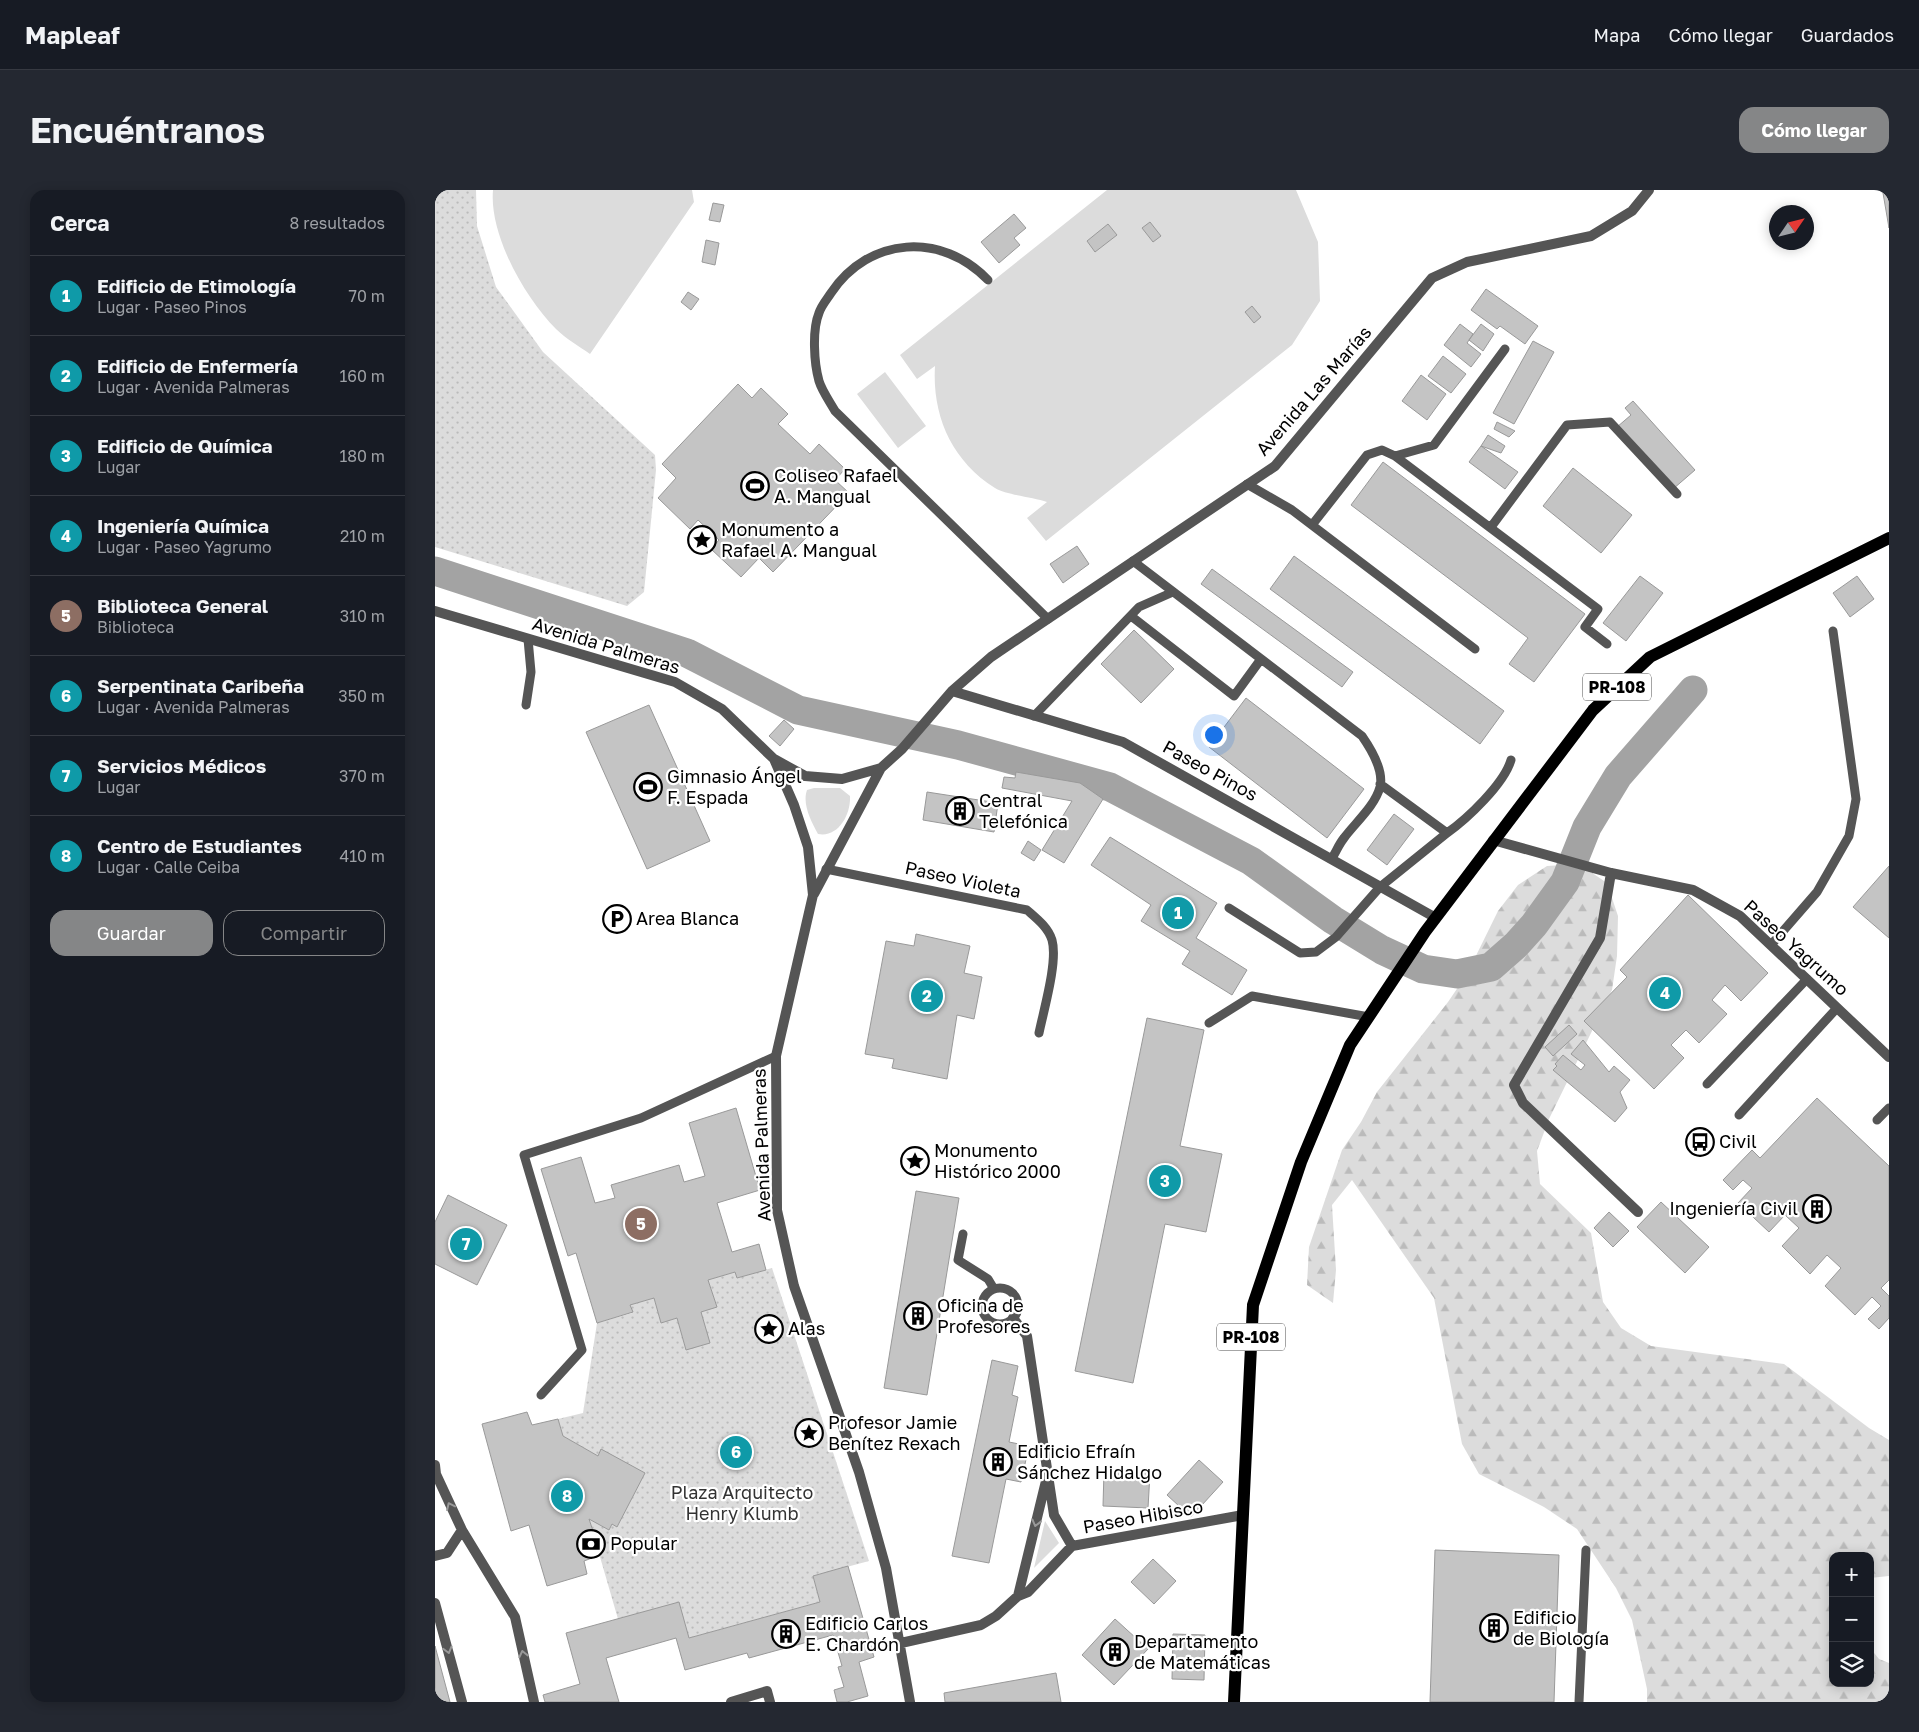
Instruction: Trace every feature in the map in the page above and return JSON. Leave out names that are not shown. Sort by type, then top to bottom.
[{"type":"main road","name":"PR-108","points":[[1234,1702],[1253,1305],[1301,1162],[1350,1045],[1425,932],[1593,710],[1650,657],[1889,538]]},
{"type":"street","name":"Avenida Las Marías","points":[[881,768],[901,749],[952,691],[991,657],[1275,466],[1432,278],[1467,262],[1591,236],[1632,211],[1649,190]]},
{"type":"street","name":"Avenida Palmeras","points":[[435,611],[675,682],[722,709],[774,760],[805,776],[842,779],[881,768]]},
{"type":"street","name":"Paseo Pinos","points":[[952,691],[1123,742],[1436,918]]},
{"type":"street","name":"Avenida Palmeras","points":[[774,760],[794,804],[808,847],[813,895],[777,1056],[777,1210],[793,1286],[859,1472],[886,1568],[911,1702]]},
{"type":"street","points":[[813,895],[881,768]]},
{"type":"street","name":"Paseo Yagrumo","points":[[1493,840],[1611,873],[1693,890],[1740,916],[1889,1057]]},
{"type":"street","points":[[1611,873],[1600,938],[1514,1085],[1523,1103],[1638,1212]]},
{"type":"street","points":[[1013,1318],[1027,1336],[1054,1515],[1072,1546]]},
{"type":"street","points":[[435,1472],[461,1530],[515,1617],[534,1702]]},
{"type":"street","points":[[1018,1596],[1047,1476]]},
{"type":"street","name":"Paseo Hibisco","points":[[901,1643],[981,1626],[996,1616],[1018,1596],[1028,1592],[1072,1546],[1243,1515]]},
{"type":"street","points":[[435,1556],[447,1553],[461,1530]]},
{"type":"street","points":[[435,1603],[462,1702]]},
{"type":"street","points":[[731,1702],[767,1691],[770,1702]]},
{"type":"lane","points":[[988,280],[976,267],[947,252],[920,247],[892,248],[864,259],[839,281],[819,312],[814,346],[819,382],[835,412],[1047,619]]},
{"type":"lane","points":[[1395,456],[1434,445],[1505,349]]},
{"type":"lane","points":[[1491,527],[1567,425],[1610,422],[1677,494]]},
{"type":"lane","points":[[1312,525],[1367,455],[1382,450],[1395,456],[1598,609],[1585,627],[1607,644]]},
{"type":"lane","points":[[1247,484],[1292,510],[1475,649]]},
{"type":"lane","points":[[1133,561],[1363,736],[1373,751],[1380,784],[1370,804],[1343,839],[1332,858]]},
{"type":"lane","points":[[1034,716],[1139,607],[1173,592]]},
{"type":"lane","points":[[1131,616],[1234,696],[1261,659]]},
{"type":"lane","points":[[1771,945],[1817,892],[1849,836],[1856,799],[1833,631]]},
{"type":"lane","points":[[526,705],[531,672],[528,639]]},
{"type":"lane","points":[[1229,908],[1284,945],[1301,954],[1316,952],[1336,937],[1380,887],[1464,820],[1491,792],[1511,760]]},
{"type":"lane","points":[[1380,784],[1447,833]]},
{"type":"lane","name":"Paseo Violeta","points":[[827,869],[1027,910],[1041,922],[1051,938],[1054,955],[1039,1033]]},
{"type":"lane","points":[[1707,1084],[1807,979]]},
{"type":"lane","points":[[1209,1023],[1252,996],[1369,1017]]},
{"type":"lane","points":[[1739,1115],[1837,1008]]},
{"type":"lane","points":[[541,1395],[582,1350],[524,1156],[641,1118],[777,1056]]},
{"type":"lane","points":[[1877,1120],[1889,1108]]},
{"type":"lane","points":[[963,1234],[958,1260],[988,1279],[994,1289]]},
{"type":"lane","points":[[1002,1288],[1014,1295],[1018,1306],[1013,1318],[1003,1323],[991,1322],[983,1313],[982,1301],[989,1291],[1002,1288]]},
{"type":"lane","points":[[1579,1702],[1586,1550]]},
{"type":"green space","points":[[435,190],[476,190],[477,226],[496,287],[543,352],[655,455],[656,470],[644,592],[627,606],[435,547]]},
{"type":"green space","points":[[493,190],[692,190],[694,202],[590,354],[556,329],[544,316],[521,283],[503,246],[493,208]]},
{"type":"green space","points":[[1107,190],[1296,190],[1318,242],[1320,301],[1292,345],[1046,541],[1027,518],[1047,502],[995,488],[967,464],[947,435],[941,419],[937,402],[935,366],[917,379],[900,355]]},
{"type":"green space","points":[[885,372],[926,426],[898,448],[857,394]]},
{"type":"green space","points":[[814,788],[840,788],[850,796],[846,817],[842,824],[832,832],[818,834],[810,818],[806,807],[806,795],[807,790]]},
{"type":"green space","points":[[1579,864],[1607,883],[1618,916],[1617,956],[1612,990],[1549,1119],[1537,1151],[1540,1184],[1591,1233],[1603,1302],[1621,1328],[1651,1346],[1784,1364],[1869,1428],[1889,1440],[1889,1576],[1874,1578],[1874,1552],[1829,1552],[1829,1687],[1874,1687],[1874,1653],[1879,1659],[1889,1663],[1889,1702],[1647,1702],[1647,1689],[1632,1620],[1616,1588],[1577,1529],[1544,1507],[1479,1474],[1462,1444],[1434,1298],[1352,1180],[1332,1205],[1336,1270],[1333,1303],[1307,1285],[1309,1247],[1342,1150],[1361,1122],[1377,1092],[1448,1002],[1467,974],[1498,911],[1518,885],[1547,866]]},
{"type":"green space","name":"Plaza Arquitecto Henry Klumb","points":[[772,1268],[869,1561],[813,1576],[820,1602],[689,1638],[618,1619],[589,1519],[609,1530],[612,1524],[617,1527],[644,1473],[601,1450],[598,1456],[563,1436],[558,1419],[583,1413],[597,1323],[632,1313],[630,1305],[654,1298],[661,1323],[677,1318],[686,1350],[701,1312],[716,1307],[708,1280],[735,1272],[737,1278]]},
{"type":"green space","points":[[1045,1521],[1059,1543],[1034,1568]]},
{"type":"building","points":[[1884,190],[1889,190],[1889,228],[1883,193]]},
{"type":"building","points":[[713,203],[724,205],[720,222],[709,220]]},
{"type":"building","points":[[1014,214],[1026,228],[1014,238],[1020,245],[999,263],[981,242]]},
{"type":"building","points":[[1150,222],[1161,236],[1153,242],[1142,228]]},
{"type":"building","points":[[1108,224],[1117,235],[1095,252],[1087,241]]},
{"type":"building","points":[[706,240],[719,243],[715,265],[702,262]]},
{"type":"building","points":[[1486,289],[1538,326],[1525,344],[1500,326],[1497,329],[1471,310]]},
{"type":"building","points":[[688,292],[699,299],[691,310],[681,302]]},
{"type":"building","points":[[1252,306],[1261,317],[1254,323],[1245,312]]},
{"type":"building","points":[[1460,324],[1473,334],[1467,343],[1481,354],[1471,367],[1444,345]]},
{"type":"building","points":[[1481,324],[1494,334],[1483,351],[1469,340]]},
{"type":"building","points":[[1533,341],[1554,352],[1514,424],[1493,413]]},
{"type":"building","points":[[1443,356],[1466,374],[1451,393],[1428,376]]},
{"type":"building","points":[[1421,375],[1446,394],[1427,420],[1402,401]]},
{"type":"building","name":"Coliseo Rafael A. Mangual","points":[[738,384],[752,398],[761,388],[788,414],[778,424],[810,454],[819,444],[845,469],[835,480],[849,493],[773,572],[759,558],[741,577],[711,549],[719,540],[698,520],[690,529],[658,498],[676,478],[662,464]]},
{"type":"building","points":[[1633,401],[1695,470],[1673,489],[1617,427],[1631,415],[1625,408]]},
{"type":"building","points":[[1497,422],[1515,431],[1509,437],[1494,429]]},
{"type":"building","points":[[1488,435],[1505,446],[1501,453],[1481,446]]},
{"type":"building","points":[[1481,446],[1518,472],[1505,489],[1469,462]]},
{"type":"building","points":[[1383,462],[1585,614],[1534,682],[1509,664],[1528,638],[1351,505]]},
{"type":"building","points":[[1573,468],[1632,515],[1601,553],[1543,506]]},
{"type":"building","points":[[1077,546],[1089,564],[1063,583],[1050,564]]},
{"type":"building","points":[[1294,556],[1504,711],[1480,744],[1270,589]]},
{"type":"building","points":[[1212,569],[1353,672],[1342,687],[1201,584]]},
{"type":"building","points":[[1640,576],[1663,593],[1626,641],[1603,623]]},
{"type":"building","points":[[1857,576],[1874,599],[1850,617],[1833,593]]},
{"type":"building","points":[[1134,630],[1174,669],[1141,703],[1101,664]]},
{"type":"building","points":[[1246,698],[1364,789],[1327,838],[1209,747]]},
{"type":"building","name":"Gimnasio Ángel F. Espada","points":[[649,705],[710,841],[647,869],[586,732]]},
{"type":"building","points":[[784,720],[794,729],[780,746],[769,736]]},
{"type":"building","points":[[1016,772],[1080,783],[1103,799],[1064,863],[1042,850],[1072,801],[1002,788],[1004,777],[1015,778]]},
{"type":"building","name":"Central Telefónica","points":[[927,792],[998,803],[994,832],[923,820]]},
{"type":"building","points":[[1394,814],[1414,829],[1387,865],[1367,850]]},
{"type":"building","points":[[1110,837],[1217,903],[1196,938],[1247,970],[1232,995],[1182,964],[1190,951],[1141,921],[1151,905],[1091,865]]},
{"type":"building","points":[[1028,841],[1041,850],[1034,861],[1021,853]]},
{"type":"building","points":[[1889,866],[1889,938],[1853,907]]},
{"type":"building","points":[[1688,895],[1768,973],[1741,1001],[1725,985],[1712,1000],[1727,1014],[1699,1043],[1686,1030],[1671,1045],[1684,1058],[1654,1089],[1584,1021],[1627,977],[1620,970]]},
{"type":"building","points":[[916,934],[970,946],[964,973],[982,977],[974,1019],[957,1015],[947,1079],[892,1068],[894,1059],[865,1054],[886,941],[914,946]]},
{"type":"building","points":[[1147,1018],[1204,1030],[1180,1146],[1222,1154],[1206,1232],[1165,1224],[1133,1383],[1075,1371]]},
{"type":"building","points":[[1569,1025],[1577,1034],[1553,1056],[1545,1047]]},
{"type":"building","points":[[1583,1040],[1609,1072],[1614,1066],[1630,1080],[1620,1092],[1627,1108],[1615,1122],[1553,1070],[1557,1066],[1555,1064],[1563,1055],[1581,1070],[1585,1065],[1571,1054]]},
{"type":"building","name":"Ingeniería Civil","points":[[1817,1098],[1889,1166],[1889,1280],[1881,1288],[1889,1296],[1889,1318],[1879,1329],[1868,1319],[1881,1306],[1872,1297],[1855,1315],[1825,1286],[1841,1268],[1827,1255],[1810,1274],[1782,1246],[1799,1228],[1785,1215],[1769,1232],[1738,1203],[1752,1188],[1743,1180],[1733,1190],[1723,1180],[1752,1150],[1760,1158]]},
{"type":"building","points":[[736,1108],[760,1190],[717,1203],[732,1252],[759,1244],[766,1270],[737,1278],[735,1272],[708,1280],[717,1307],[701,1312],[710,1343],[686,1350],[677,1318],[661,1323],[654,1298],[630,1305],[633,1312],[597,1323],[576,1253],[568,1256],[541,1169],[581,1157],[595,1203],[615,1198],[611,1185],[679,1165],[684,1182],[705,1176],[689,1123]]},
{"type":"building","name":"Oficina de Profesores","points":[[916,1191],[959,1198],[927,1395],[884,1388]]},
{"type":"building","points":[[448,1195],[507,1225],[477,1285],[435,1264],[435,1222]]},
{"type":"building","points":[[1661,1202],[1709,1247],[1685,1273],[1637,1227]]},
{"type":"building","points":[[1609,1212],[1629,1231],[1613,1247],[1594,1228]]},
{"type":"building","name":"Edificio Efraín Sánchez Hidalgo","points":[[992,1360],[1018,1366],[1012,1395],[1018,1397],[1009,1442],[1029,1446],[1021,1482],[1006,1479],[989,1563],[952,1556]]},
{"type":"building","points":[[527,1412],[532,1425],[558,1419],[563,1436],[598,1456],[601,1449],[645,1473],[617,1527],[612,1524],[609,1530],[589,1519],[595,1537],[586,1540],[592,1558],[584,1561],[587,1574],[547,1586],[529,1525],[511,1531],[482,1424]]},
{"type":"building","points":[[1199,1460],[1223,1482],[1191,1517],[1167,1495]]},
{"type":"building","points":[[1104,1471],[1150,1473],[1148,1508],[1103,1506]]},
{"type":"building","name":"Edificio de Biología","points":[[1435,1550],[1559,1555],[1554,1702],[1430,1702]]},
{"type":"building","points":[[1153,1559],[1176,1581],[1154,1604],[1131,1582]]},
{"type":"building","name":"Edificio Carlos E. Chardón","points":[[848,1566],[874,1657],[859,1662],[868,1696],[847,1702],[837,1702],[834,1690],[844,1687],[838,1667],[842,1666],[833,1635],[749,1658],[747,1653],[685,1670],[676,1638],[606,1658],[619,1702],[545,1702],[543,1695],[580,1684],[566,1633],[679,1602],[689,1638],[820,1602],[813,1576]]},
{"type":"building","name":"Departamento de Matemáticas","points":[[1115,1619],[1148,1649],[1114,1685],[1082,1655]]},
{"type":"building","points":[[1173,1634],[1205,1635],[1204,1680],[1172,1679]]},
{"type":"building","points":[[435,1646],[450,1702],[435,1702]]},
{"type":"building","points":[[1056,1673],[1061,1702],[945,1702],[944,1693]]},
{"type":"waterway","points":[[435,571],[687,653],[798,710],[958,745],[1110,787],[1251,861],[1333,920],[1382,950],[1423,969],[1457,974],[1491,967],[1516,945],[1534,925],[1565,882],[1587,827],[1618,776],[1693,690]]},
{"type":"place","name":"Coliseo Rafael A. Mangual","points":[[755,486]]},
{"type":"place","name":"Monumento a Rafael A. Mangual","points":[[702,540]]},
{"type":"place","name":"Gimnasio Ángel F. Espada","points":[[648,787]]},
{"type":"place","name":"Central Telefónica","points":[[960,811]]},
{"type":"place","name":"Edificio de Etimología","points":[[1178,913]]},
{"type":"place","name":"Area Blanca","points":[[617,919]]},
{"type":"place","name":"Ingeniería Química","points":[[1665,993]]},
{"type":"place","name":"Edificio de Enfermería","points":[[927,996]]},
{"type":"place","name":"Civil","points":[[1700,1142]]},
{"type":"place","name":"Monumento Histórico 2000","points":[[915,1161]]},
{"type":"place","name":"Edificio de Química","points":[[1165,1181]]},
{"type":"place","name":"Ingeniería Civil","points":[[1817,1209]]},
{"type":"place","name":"Biblioteca General","points":[[641,1224]]},
{"type":"place","name":"Servicios Médicos","points":[[466,1244]]},
{"type":"place","name":"Oficina de Profesores","points":[[918,1316]]},
{"type":"place","name":"Alas","points":[[769,1329]]},
{"type":"place","name":"Profesor Jamie Benítez Rexach","points":[[809,1433]]},
{"type":"place","name":"Serpentinata Caribeña","points":[[736,1452]]},
{"type":"place","name":"Edificio Efraín Sánchez Hidalgo","points":[[998,1462]]},
{"type":"place","name":"Centro de Estudiantes","points":[[567,1496]]},
{"type":"place","name":"Popular","points":[[591,1544]]},
{"type":"place","name":"Edificio de Biología","points":[[1494,1628]]},
{"type":"place","name":"Edificio Carlos E. Chardón","points":[[786,1634]]},
{"type":"place","name":"Departamento de Matemáticas","points":[[1115,1652]]}]
